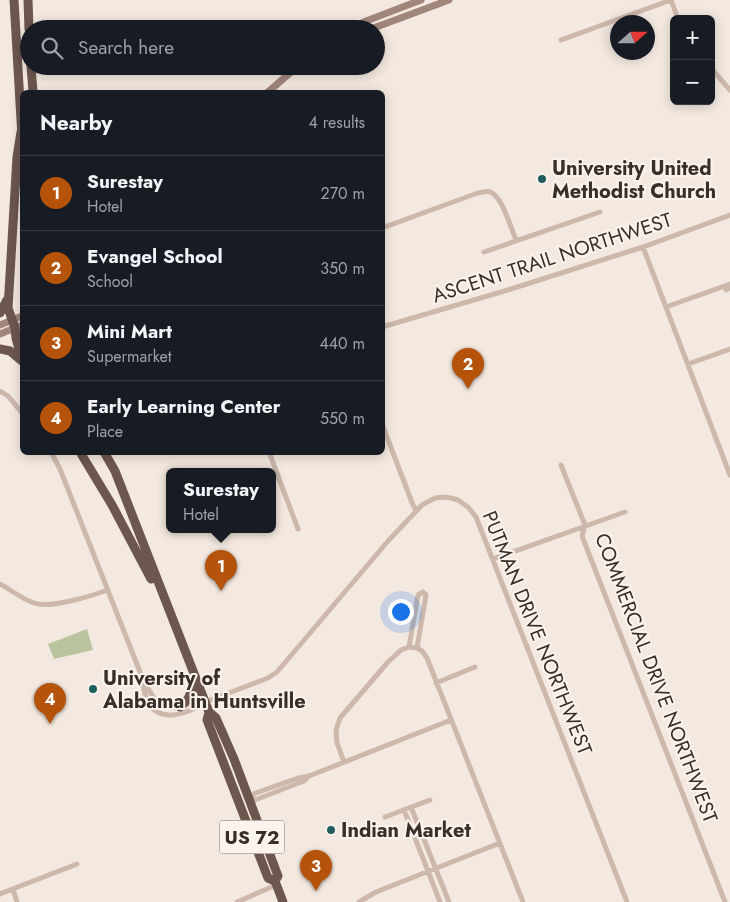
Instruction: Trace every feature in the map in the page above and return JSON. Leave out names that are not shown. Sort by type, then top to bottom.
[{"type":"highway","points":[[14,0],[20,102]]},
{"type":"highway","points":[[28,0],[29,20]]},
{"type":"highway","points":[[32,75],[33,90]]},
{"type":"highway","points":[[20,144],[17,156],[8,308],[17,325],[16,338],[20,351]]},
{"type":"highway","points":[[0,313],[9,298]]},
{"type":"highway","points":[[0,349],[10,351],[20,358]]},
{"type":"highway","points":[[82,455],[116,510],[176,629]]},
{"type":"highway","name":"US 72","points":[[106,455],[115,471],[209,712],[216,718],[250,799],[278,876],[275,883]]},
{"type":"highway","name":"US 72","points":[[112,455],[115,471]]},
{"type":"highway","points":[[180,707],[188,699],[196,680]]},
{"type":"highway","name":"US 72","points":[[209,712],[207,720],[268,878],[275,883],[283,902]]},
{"type":"highway","points":[[234,789],[240,791],[245,800],[250,799]]},
{"type":"highway","points":[[240,805],[246,805],[248,811],[255,815]]},
{"type":"main road","points":[[368,20],[407,2],[422,0]]},
{"type":"main road","points":[[385,24],[449,0]]},
{"type":"main road","points":[[270,90],[288,75]]},
{"type":"main road","points":[[0,325],[17,325]]},
{"type":"main road","points":[[0,334],[17,325]]},
{"type":"street","points":[[561,40],[671,0],[677,15]]},
{"type":"street","points":[[407,2],[411,14]]},
{"type":"street","points":[[715,73],[730,90]]},
{"type":"street","points":[[385,227],[474,194],[489,191],[496,195],[516,240]]},
{"type":"street","points":[[484,252],[600,212]]},
{"type":"street","name":"ASCENT TRAIL NORTHWEST","points":[[385,326],[510,289],[643,246],[730,215]]},
{"type":"street","points":[[643,246],[730,475]]},
{"type":"street","points":[[666,307],[730,284]]},
{"type":"street","points":[[688,364],[730,349]]},
{"type":"street","points":[[0,391],[8,396],[20,411]]},
{"type":"street","points":[[385,432],[412,505],[416,510]]},
{"type":"street","points":[[53,455],[60,469],[142,677],[152,695],[159,704],[173,708],[195,701],[205,702]]},
{"type":"street","points":[[270,455],[275,468]]},
{"type":"street","name":"COMMERCIAL DRIVE NORTHWEST","points":[[561,465],[585,525],[582,536],[725,902]]},
{"type":"street","points":[[276,471],[298,529]]},
{"type":"street","name":"PUTMAN DRIVE NORTHWEST","points":[[205,702],[268,678],[277,672],[416,510],[435,498],[446,497],[458,500],[468,507],[476,517],[627,902]]},
{"type":"street","points":[[493,559],[625,512]]},
{"type":"street","points":[[0,584],[36,604],[53,604],[92,596],[107,590]]},
{"type":"street","points":[[409,647],[418,595],[423,592],[426,595],[416,648]]},
{"type":"street","points":[[344,762],[337,743],[336,730],[340,718],[388,662],[401,650],[409,647],[422,651],[427,658],[452,720],[523,902]]},
{"type":"street","points":[[436,683],[476,668]]},
{"type":"street","points":[[142,677],[145,696],[149,704],[156,711],[164,715],[174,716],[197,708],[205,702]]},
{"type":"street","points":[[250,799],[253,794],[309,776],[452,720]]},
{"type":"street","points":[[385,817],[430,800]]},
{"type":"street","points":[[411,807],[449,902]]},
{"type":"street","points":[[404,810],[440,902]]},
{"type":"street","points":[[359,902],[376,892],[500,843]]},
{"type":"street","points":[[0,894],[77,864]]},
{"type":"street","points":[[237,902],[275,883]]},
{"type":"street","points":[[12,889],[18,902]]},
{"type":"green space","points":[[87,629],[93,650],[54,659],[48,644]]},
{"type":"place","name":"University United Methodist Church","points":[[542,179]]},
{"type":"place","name":"Evangel School","points":[[468,389]]},
{"type":"place","name":"Surestay","points":[[221,591]]},
{"type":"place","name":"University of Alabama in Huntsville","points":[[93,689]]},
{"type":"place","name":"Early Learning Center","points":[[50,724]]},
{"type":"place","name":"Indian Market","points":[[331,830]]},
{"type":"place","name":"Mini Mart","points":[[316,891]]}]
